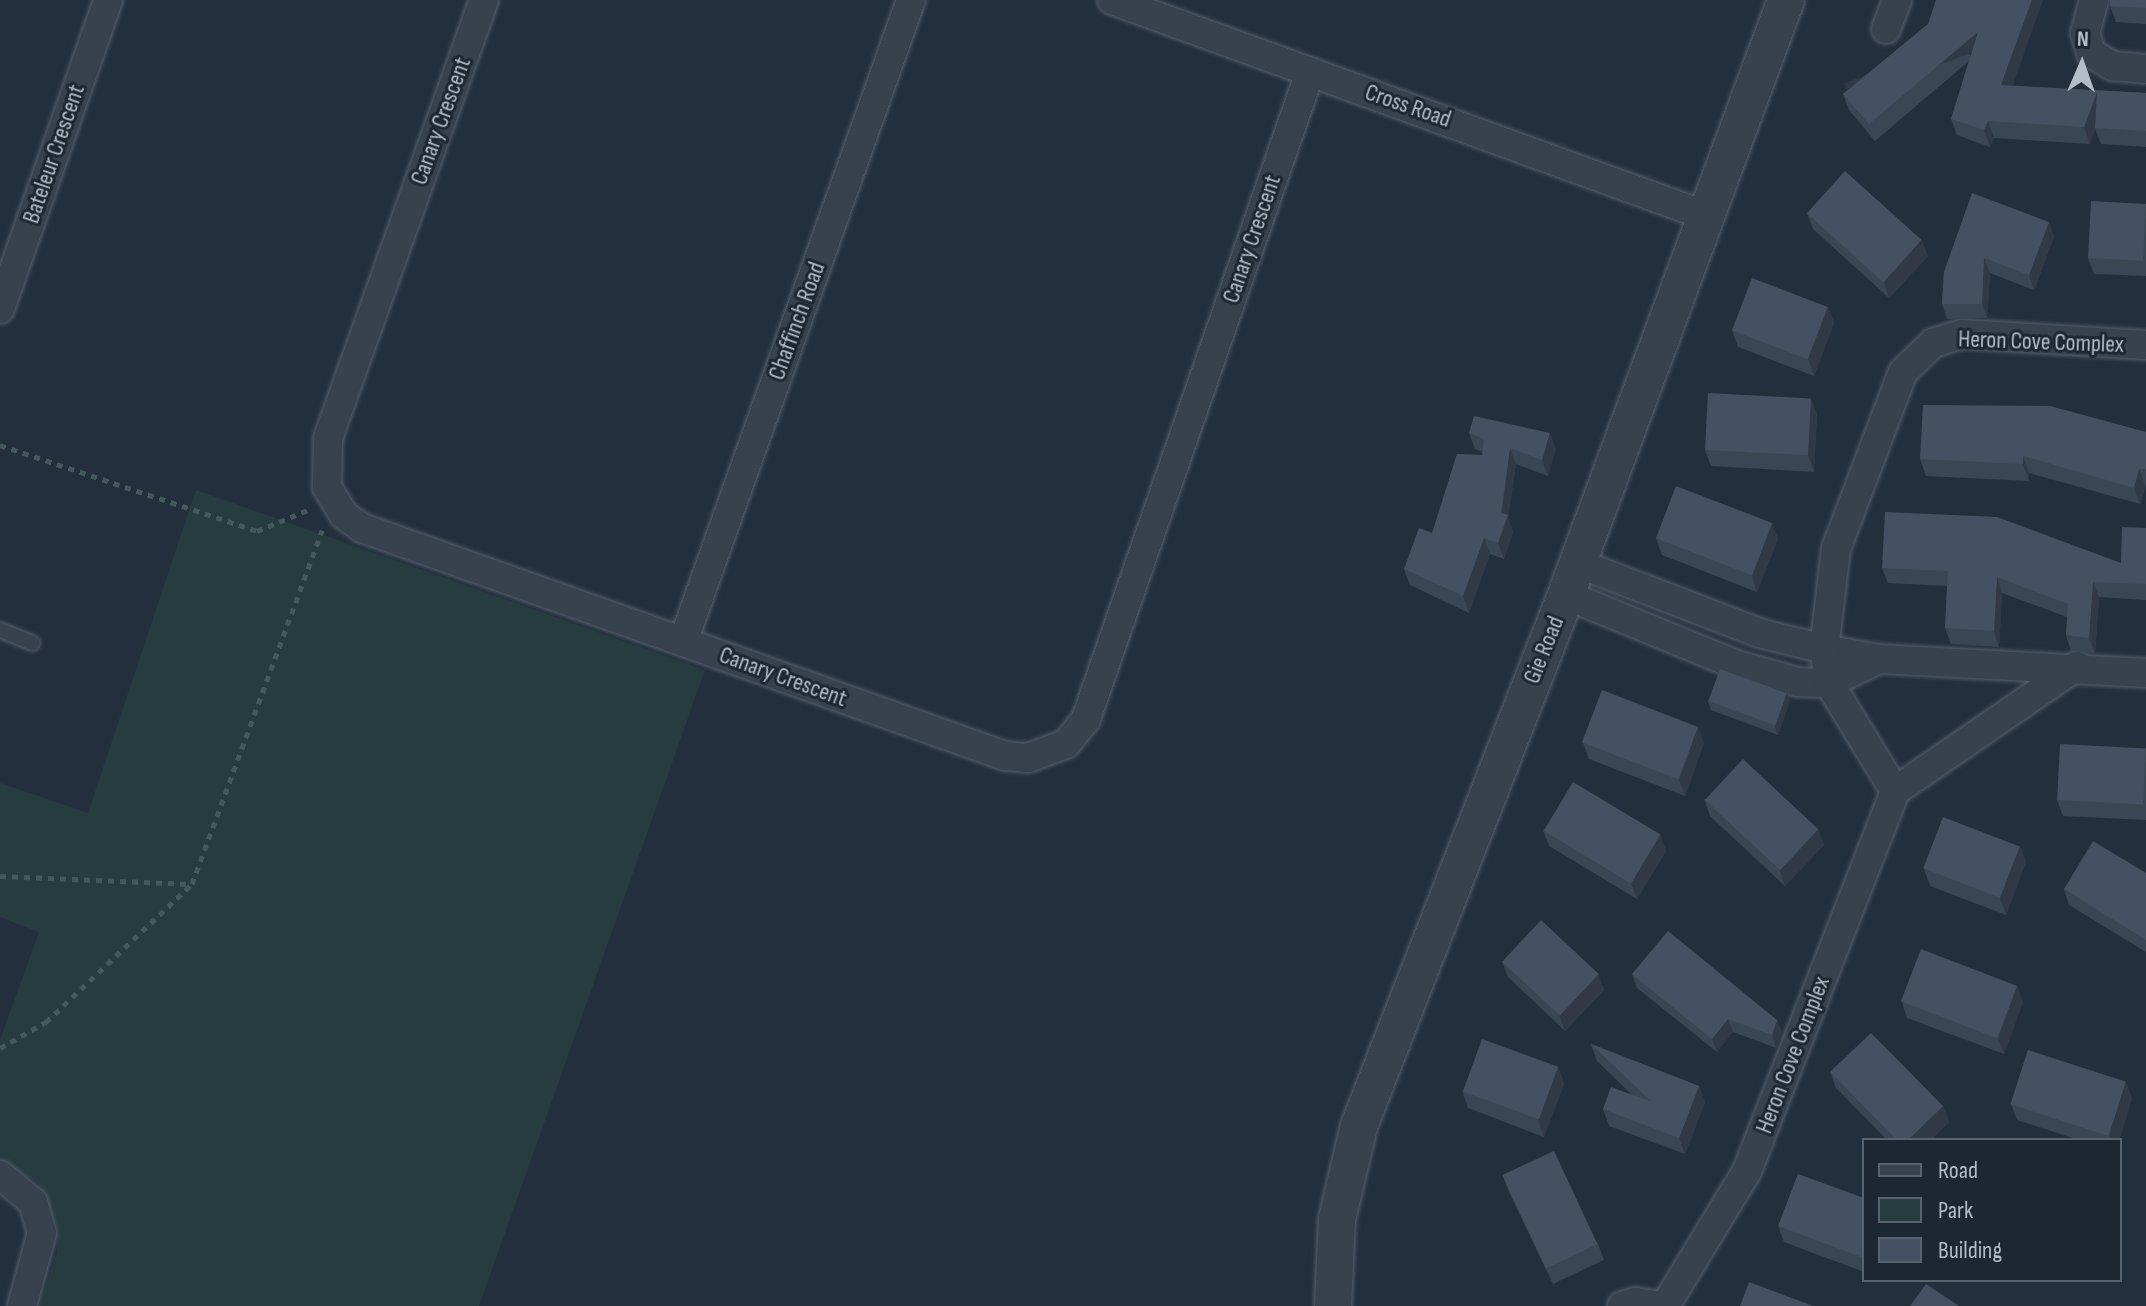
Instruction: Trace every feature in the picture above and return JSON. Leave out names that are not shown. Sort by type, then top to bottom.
[{"type":"street","name":"Bateleur Crescent","points":[[0,309],[108,0]]},
{"type":"street","name":"Canary Crescent","points":[[484,0],[328,439],[324,470],[333,499],[362,528],[1005,756],[1028,758],[1066,744],[1086,719],[1310,72]]},
{"type":"street","name":"Chaffinch Road","points":[[683,642],[911,0]]},
{"type":"street","name":"Cross Road","points":[[1112,0],[1704,215]]},
{"type":"street","name":"Gie Road","points":[[1333,1306],[1337,1219],[1359,1126],[1571,579],[1786,0]]},
{"type":"street","points":[[1886,29],[1897,0]]},
{"type":"street","points":[[2094,0],[2085,33],[2091,53],[2113,66],[2146,69]]},
{"type":"street","name":"Heron Cove Complex","points":[[1662,1306],[1747,1171],[1895,791],[1829,683],[1824,649],[1836,549],[1903,372],[1918,354],[1962,334],[2146,345]]},
{"type":"street","points":[[1571,579],[1759,633],[1879,659],[2077,666],[2146,673]]},
{"type":"street","points":[[1571,579],[1734,664],[1797,682],[1829,683],[1879,659]]},
{"type":"street","points":[[1895,791],[2077,666]]},
{"type":"street","points":[[0,1175],[22,1189],[40,1218],[42,1248],[22,1306]]},
{"type":"street","points":[[1622,1306],[1635,1302],[1662,1306]]},
{"type":"lane","points":[[0,630],[33,643]]},
{"type":"path","points":[[0,445],[257,531],[333,499]]},
{"type":"path","points":[[0,1048],[46,1022],[192,884],[333,499]]},
{"type":"path","points":[[0,876],[192,884]]},
{"type":"green space","points":[[196,490],[705,670],[479,1306],[39,1306],[57,1253],[58,1228],[38,1183],[0,1161],[0,1040],[39,932],[0,917],[0,783],[88,813]]},
{"type":"building","points":[[1936,0],[2032,0],[2001,85],[2146,93],[2146,131],[2095,128],[2097,92],[2084,127],[1988,121],[1984,130],[1951,119],[1978,32],[1869,124],[1843,94],[1928,24]]},
{"type":"building","points":[[2110,0],[2146,0],[2146,8],[2110,6]]},
{"type":"building","points":[[1845,171],[1922,240],[1883,282],[1807,213]]},
{"type":"building","points":[[1972,193],[2049,222],[2029,275],[1984,258],[1982,304],[1942,304],[1944,272]]},
{"type":"building","points":[[2091,201],[2146,204],[2143,261],[2088,258]]},
{"type":"building","points":[[1752,278],[1828,307],[1808,359],[1732,330]]},
{"type":"building","points":[[1708,393],[1811,398],[1808,455],[1705,450]]},
{"type":"building","points":[[1923,405],[2050,406],[2146,432],[2146,469],[2139,469],[2134,488],[2023,456],[2023,464],[1920,459]]},
{"type":"building","points":[[1474,416],[1550,433],[1542,460],[1510,448],[1501,513],[1508,515],[1498,543],[1484,538],[1463,596],[1404,569],[1419,528],[1432,533],[1457,454],[1482,455],[1484,439],[1469,433]]},
{"type":"building","points":[[1676,486],[1772,523],[1752,575],[1656,538]]},
{"type":"building","points":[[1885,512],[1997,517],[2121,563],[2122,527],[2146,528],[2146,584],[2093,582],[2089,638],[2066,635],[2068,604],[1997,577],[1994,631],[1945,628],[1948,571],[1882,568]]},
{"type":"building","points":[[1720,669],[1787,693],[1775,725],[1708,701]]},
{"type":"building","points":[[1602,690],[1698,727],[1678,779],[1582,742]]},
{"type":"building","points":[[2060,744],[2146,749],[2143,804],[2057,800]]},
{"type":"building","points":[[1743,759],[1818,829],[1780,870],[1705,800]]},
{"type":"building","points":[[1573,782],[1660,835],[1631,883],[1544,831]]},
{"type":"building","points":[[1943,817],[2020,846],[2000,898],[1923,868]]},
{"type":"building","points":[[2093,841],[2146,873],[2146,940],[2064,889]]},
{"type":"building","points":[[1541,920],[1599,974],[1560,1016],[1502,962]]},
{"type":"building","points":[[1668,931],[1777,1020],[1772,1035],[1728,1019],[1712,1039],[1632,974]]},
{"type":"building","points":[[1921,949],[2017,986],[1997,1038],[1901,1001]]},
{"type":"building","points":[[1871,1033],[1943,1106],[1910,1138],[1895,1138],[1830,1072]]},
{"type":"building","points":[[1482,1039],[1558,1067],[1539,1119],[1463,1092]]},
{"type":"building","points":[[1591,1044],[1699,1086],[1679,1138],[1603,1109],[1611,1087],[1652,1102]]},
{"type":"building","points":[[2028,1050],[2126,1082],[2108,1136],[2010,1104]]},
{"type":"building","points":[[1554,1151],[1598,1244],[1546,1268],[1502,1175]]},
{"type":"building","points":[[1798,1174],[1862,1197],[1862,1257],[1778,1226]]},
{"type":"building","points":[[1749,1282],[1813,1306],[1740,1306]]},
{"type":"building","points":[[1926,1284],[1959,1306],[1910,1306]]}]
